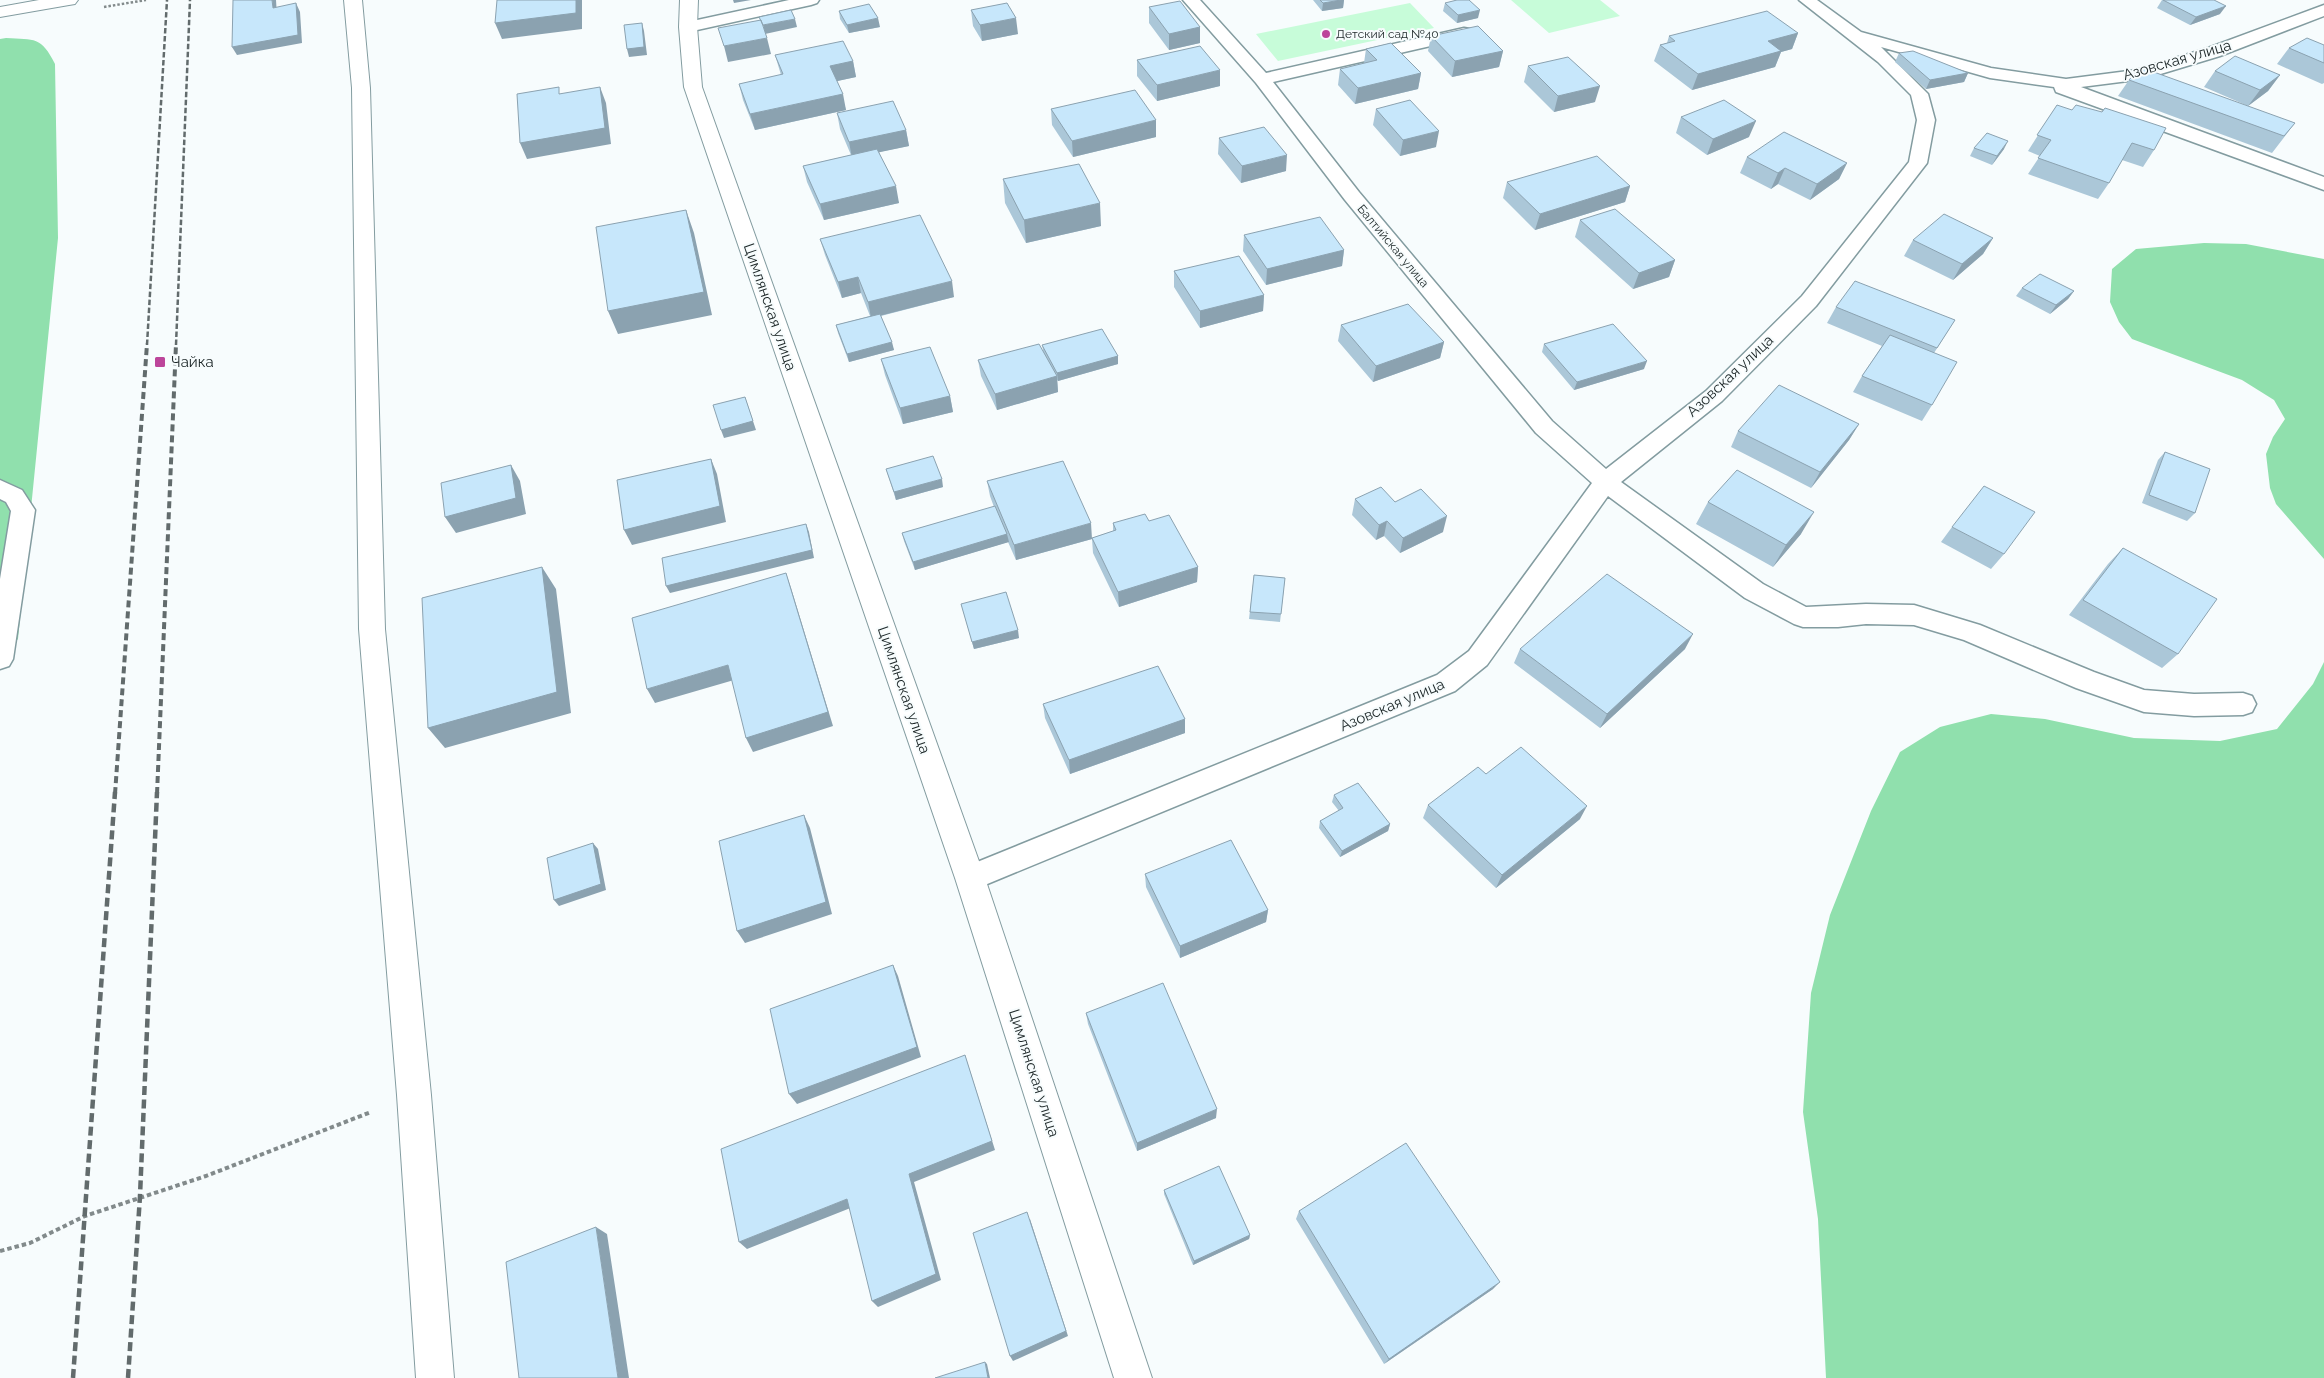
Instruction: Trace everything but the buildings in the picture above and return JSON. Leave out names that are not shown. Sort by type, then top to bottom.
[{"type":"street","points":[[0,12],[69,0]]},
{"type":"street","points":[[354,0],[361,88],[372,629],[414,1095],[436,1378]]},
{"type":"street","name":"Цимлянская улица","points":[[690,0],[688,27],[693,87],[970,878],[1133,1378]]},
{"type":"lane","points":[[688,27],[811,0]]},
{"type":"lane","name":"Балтийская улица","points":[[1192,0],[1262,79],[1352,196],[1544,427],[1605,482],[1754,591],[1803,617],[1838,617],[1866,614],[1914,615],[1971,632],[2085,680],[2144,701],[2194,705],[2244,704]]},
{"type":"lane","points":[[1807,0],[1852,34]]},
{"type":"lane","name":"Азовская улица","points":[[1852,34],[1990,73],[2032,81],[2066,84],[2138,75],[2214,52],[2324,10]]},
{"type":"lane","points":[[1262,79],[1476,30]]},
{"type":"lane","name":"Азовская улица","points":[[970,878],[1446,683],[1478,658],[1605,482],[1714,396],[1808,301],[1918,162],[1926,120],[1919,94],[1884,58],[1852,34]]},
{"type":"lane","points":[[2032,81],[2075,91],[2324,184]]},
{"type":"lane","points":[[0,489],[14,496],[23,510],[0,659]]},
{"type":"path","points":[[0,1252],[30,1243],[85,1216],[206,1176],[414,1095]]},
{"type":"green space","points":[[1511,0],[1600,0],[1620,16],[1549,33]]},
{"type":"green space","points":[[1410,3],[1434,28],[1278,61],[1256,34]]},
{"type":"green space","points":[[0,39],[36,41],[46,48],[55,64],[58,238],[18,639],[0,659]]},
{"type":"green space","points":[[2204,243],[2246,244],[2324,259],[2324,559],[2276,504],[2270,488],[2266,454],[2273,437],[2285,419],[2274,400],[2242,380],[2132,339],[2119,322],[2110,302],[2112,269],[2136,249]]},
{"type":"green space","points":[[2324,662],[2324,1378],[1826,1378],[1818,1219],[1803,1112],[1811,993],[1830,915],[1871,811],[1900,752],[1940,727],[1991,714],[2045,719],[2134,738],[2220,741],[2277,729],[2313,684]]},
{"type":"railway","points":[[147,345],[167,0]]},
{"type":"railway","points":[[176,345],[190,0]]},
{"type":"railway","points":[[115,794],[147,344]]},
{"type":"railway","points":[[157,794],[176,344]]},
{"type":"railway","points":[[73,1378],[115,792]]},
{"type":"railway","points":[[128,1378],[140,1196],[157,792]]},
{"type":"place","name":"Детский сад №40","points":[[1326,34]]},
{"type":"place","name":"Чайка","points":[[160,362]]}]
